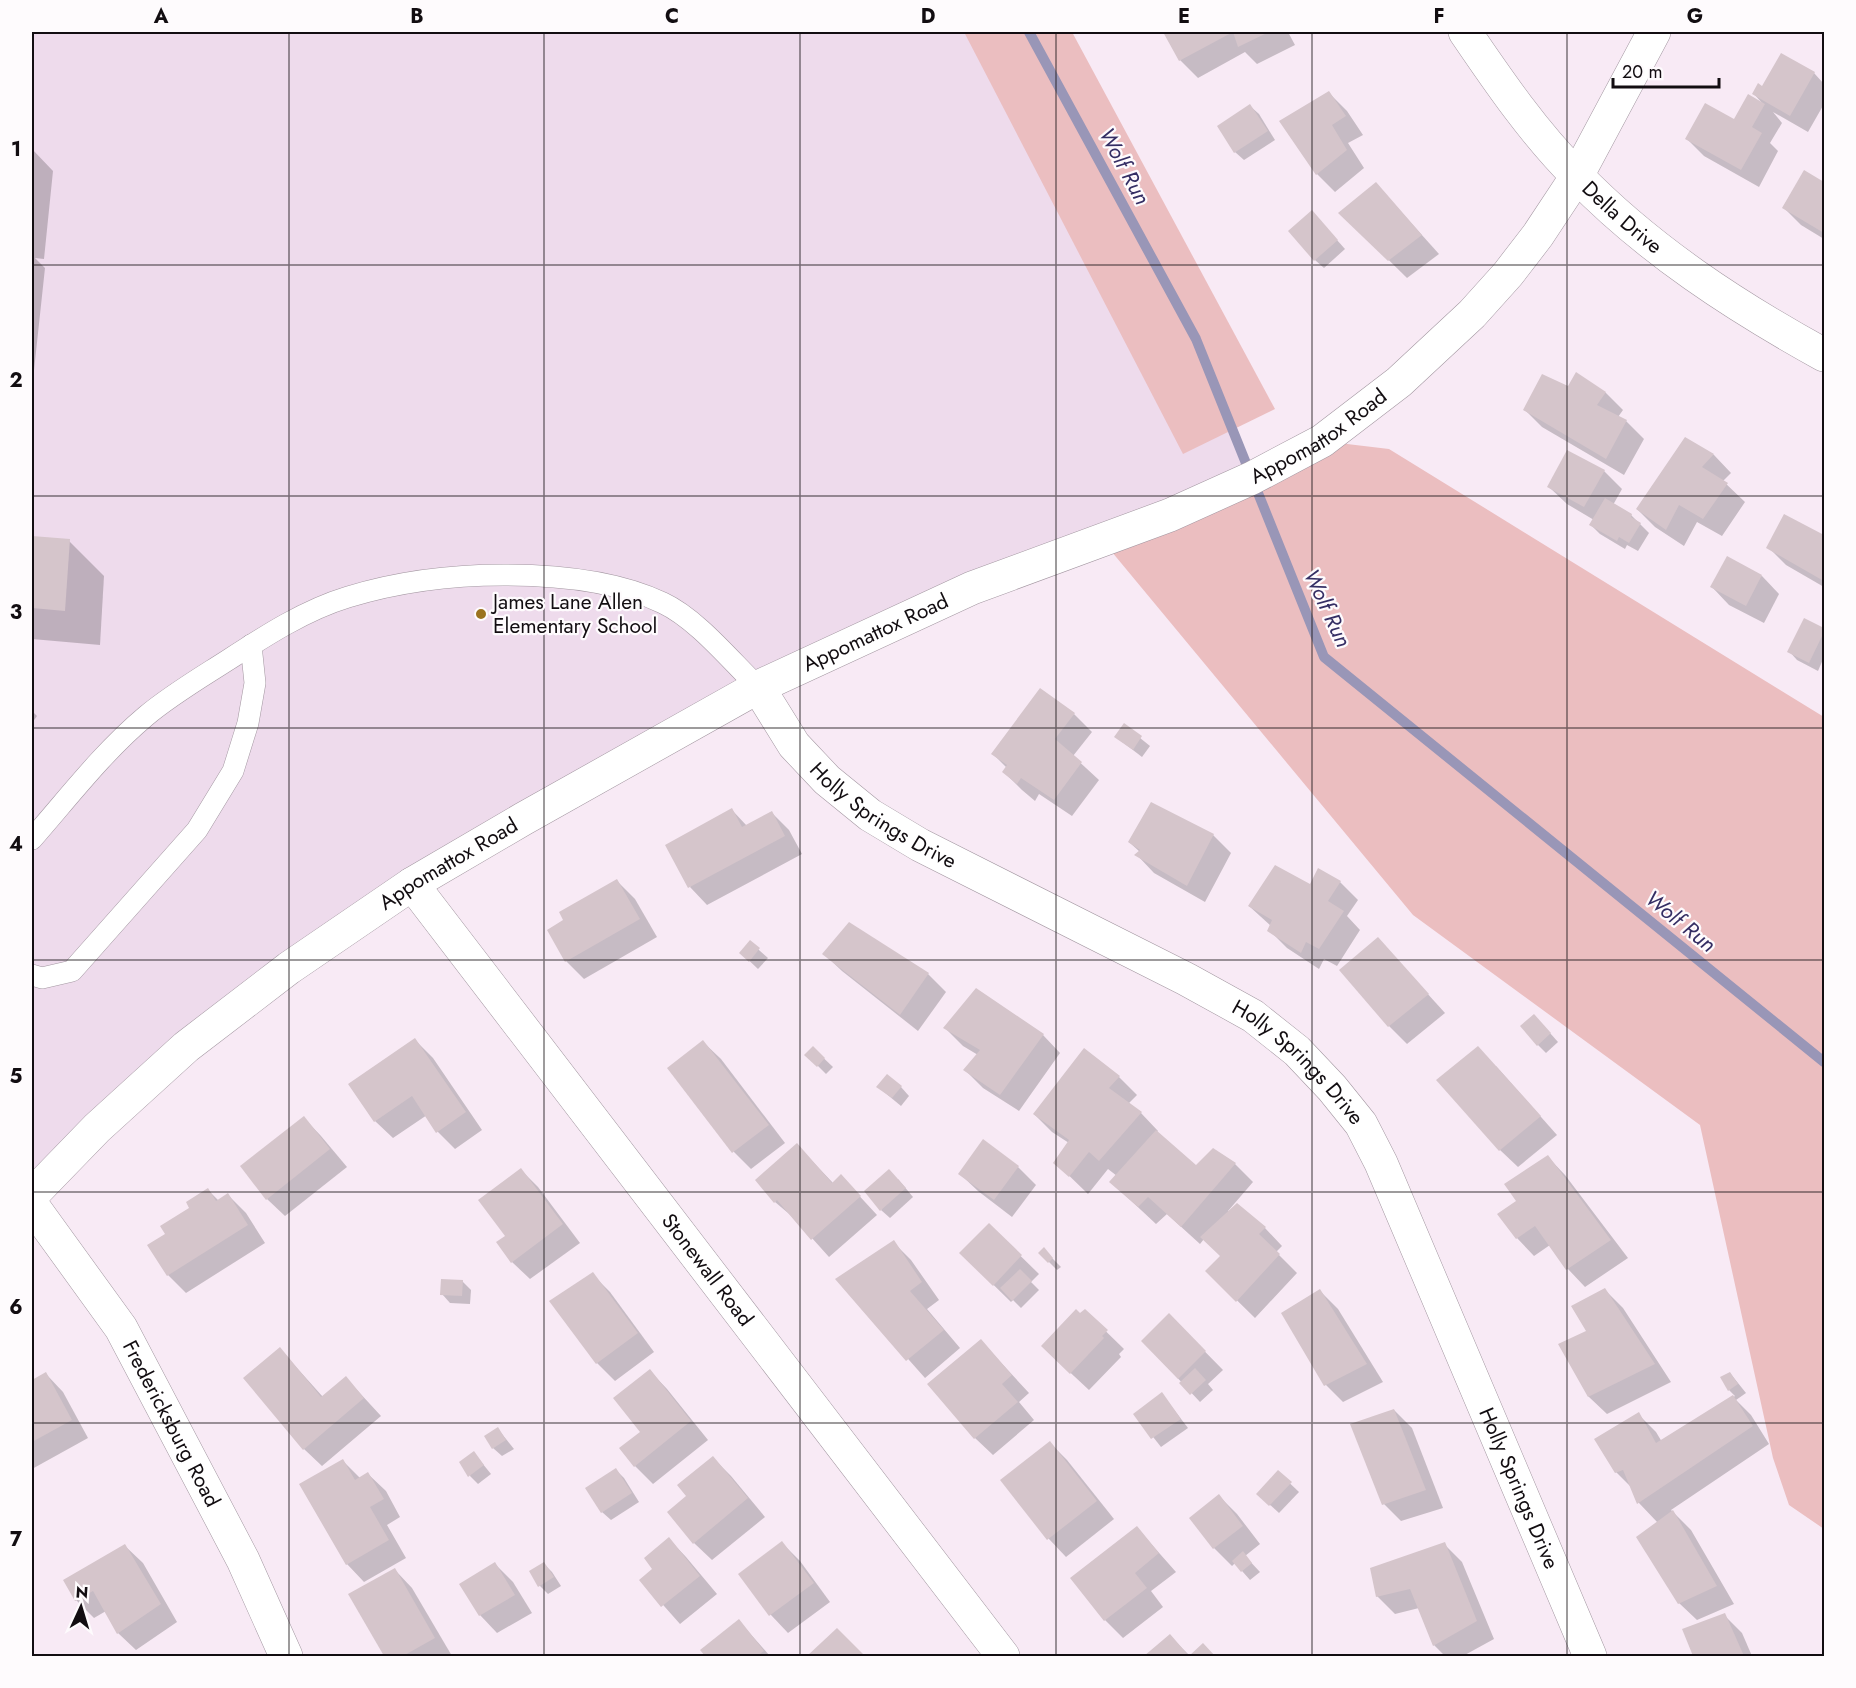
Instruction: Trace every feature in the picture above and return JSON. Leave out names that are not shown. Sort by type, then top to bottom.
[{"type":"street","name":"Della Drive","points":[[1465,32],[1529,120],[1577,176],[1635,231],[1696,276],[1772,327],[1824,355]]},
{"type":"street","name":"Appomattox Road","points":[[32,1195],[96,1128],[186,1047],[289,968],[412,884],[523,819],[758,687],[972,588],[1170,515],[1229,489],[1322,441],[1399,382],[1472,314],[1508,274],[1577,176],[1654,32]]},
{"type":"street","name":"Holly Springs Drive","points":[[758,687],[794,745],[827,780],[870,814],[920,845],[1186,979],[1253,1016],[1297,1051],[1332,1088],[1361,1124],[1382,1163],[1590,1656]]},
{"type":"street","name":"Stonewall Road","points":[[412,884],[1003,1656]]},
{"type":"street","name":"Fredericksburg Road","points":[[32,1205],[121,1328],[243,1560],[286,1656]]},
{"type":"lane","points":[[32,839],[99,762],[145,717],[184,688],[299,617],[347,597],[404,584],[446,579],[531,575],[573,579],[608,586],[663,603],[686,616],[758,687]]},
{"type":"lane","points":[[32,975],[42,978],[72,971],[197,830],[215,803],[233,771],[248,723],[255,683],[252,645]]},
{"type":"shaded area","name":"James Lane Allen Elementary School","points":[[32,32],[1030,32],[1196,339],[1252,478],[758,687],[289,968],[32,1195]]},
{"type":"shaded area","points":[[964,32],[1072,32],[1275,409],[1183,454]]},
{"type":"shaded area","points":[[1322,441],[1389,449],[1824,717],[1824,1529],[1789,1505],[1773,1458],[1700,1125],[1413,915],[1102,540]]},
{"type":"building","points":[[1163,32],[1233,32],[1179,61]]},
{"type":"building","points":[[1233,32],[1269,32],[1238,47]]},
{"type":"building","points":[[1781,53],[1815,72],[1790,116],[1752,94],[1758,83],[1762,86]]},
{"type":"building","points":[[1329,91],[1346,116],[1332,125],[1347,150],[1316,175],[1279,121]]},
{"type":"building","points":[[1748,94],[1765,104],[1752,127],[1762,133],[1741,170],[1685,139],[1705,103],[1734,119]]},
{"type":"building","points":[[1250,104],[1268,131],[1234,153],[1217,126]]},
{"type":"building","points":[[1804,170],[1824,182],[1824,233],[1782,208]]},
{"type":"building","points":[[1376,182],[1422,235],[1388,261],[1338,213]]},
{"type":"building","points":[[1312,210],[1338,240],[1314,261],[1288,231]]},
{"type":"building","points":[[1576,372],[1606,392],[1597,405],[1627,420],[1606,459],[1523,410],[1542,374],[1568,386]]},
{"type":"building","points":[[1685,437],[1714,454],[1702,467],[1728,483],[1703,519],[1679,505],[1666,530],[1636,509]]},
{"type":"building","points":[[1567,450],[1605,470],[1584,507],[1547,487]]},
{"type":"building","points":[[1605,498],[1632,514],[1631,517],[1641,523],[1629,543],[1619,537],[1617,541],[1589,525]]},
{"type":"building","points":[[1784,514],[1824,535],[1822,580],[1766,548]]},
{"type":"building","points":[[32,536],[70,539],[65,611],[32,608]]},
{"type":"building","points":[[1727,556],[1762,575],[1746,606],[1710,587]]},
{"type":"building","points":[[1804,618],[1824,628],[1809,663],[1787,652]]},
{"type":"building","points":[[1040,688],[1075,713],[1055,739],[1082,762],[1054,800],[1021,778],[1017,784],[1002,772],[1007,765],[991,754]]},
{"type":"building","points":[[1124,723],[1142,736],[1133,750],[1114,737]]},
{"type":"building","points":[[1151,802],[1214,834],[1187,886],[1134,855],[1140,850],[1128,842]]},
{"type":"building","points":[[732,808],[742,827],[772,811],[785,836],[688,888],[665,845]]},
{"type":"building","points":[[1275,865],[1310,884],[1318,868],[1341,881],[1328,901],[1344,911],[1319,949],[1306,942],[1301,953],[1267,931],[1272,920],[1248,906]]},
{"type":"building","points":[[617,879],[640,919],[565,962],[547,930],[563,920],[559,912]]},
{"type":"building","points":[[849,922],[929,973],[900,1015],[822,954]]},
{"type":"building","points":[[1378,937],[1429,994],[1388,1027],[1339,970]]},
{"type":"building","points":[[750,940],[760,948],[749,962],[739,953]]},
{"type":"building","points":[[976,988],[1044,1034],[1000,1095],[963,1070],[980,1050],[943,1028]]},
{"type":"building","points":[[1534,1014],[1551,1033],[1537,1046],[1520,1026]]},
{"type":"building","points":[[415,1038],[466,1112],[436,1133],[412,1096],[374,1122],[348,1084]]},
{"type":"building","points":[[703,1040],[769,1125],[732,1153],[667,1068]]},
{"type":"building","points":[[813,1046],[825,1058],[817,1067],[804,1055]]},
{"type":"building","points":[[1478,1046],[1541,1116],[1499,1151],[1436,1080]]},
{"type":"building","points":[[1084,1048],[1120,1076],[1109,1088],[1142,1112],[1099,1161],[1089,1152],[1069,1177],[1053,1163],[1069,1140],[1033,1114]]},
{"type":"building","points":[[887,1074],[902,1086],[892,1098],[876,1087]]},
{"type":"building","points":[[304,1116],[330,1149],[266,1200],[240,1166]]},
{"type":"building","points":[[1156,1130],[1196,1165],[1213,1148],[1236,1163],[1181,1227],[1148,1197],[1138,1207],[1109,1182]]},
{"type":"building","points":[[983,1139],[1019,1166],[994,1200],[958,1174]]},
{"type":"building","points":[[797,1143],[832,1183],[841,1174],[861,1196],[811,1240],[777,1200],[774,1203],[755,1180]]},
{"type":"building","points":[[1548,1155],[1611,1240],[1566,1270],[1535,1226],[1516,1239],[1497,1214],[1516,1201],[1504,1184]]},
{"type":"building","points":[[521,1168],[563,1224],[511,1263],[496,1242],[505,1236],[478,1200]]},
{"type":"building","points":[[889,1169],[906,1188],[880,1211],[864,1191]]},
{"type":"building","points":[[208,1188],[216,1201],[228,1193],[248,1225],[167,1276],[147,1245],[165,1234],[160,1226],[189,1208],[186,1202]]},
{"type":"building","points":[[1237,1203],[1266,1227],[1259,1234],[1280,1254],[1236,1302],[1205,1271],[1220,1256],[1200,1237]]},
{"type":"building","points":[[989,1223],[1022,1255],[993,1286],[959,1253]]},
{"type":"building","points":[[894,1240],[922,1282],[910,1291],[944,1330],[906,1361],[835,1279]]},
{"type":"building","points":[[1044,1247],[1053,1258],[1048,1263],[1038,1253]]},
{"type":"building","points":[[1020,1269],[1032,1281],[1012,1301],[1000,1288]]},
{"type":"building","points":[[593,1272],[638,1333],[596,1364],[549,1301]]},
{"type":"building","points":[[441,1279],[463,1280],[462,1296],[440,1295]]},
{"type":"building","points":[[1605,1288],[1655,1364],[1588,1397],[1558,1344],[1586,1331],[1571,1306]]},
{"type":"building","points":[[1320,1289],[1367,1364],[1324,1386],[1281,1313]]},
{"type":"building","points":[[1076,1309],[1080,1313],[1085,1309],[1108,1330],[1102,1336],[1104,1338],[1070,1374],[1041,1346]]},
{"type":"building","points":[[1169,1313],[1206,1351],[1178,1379],[1141,1341]]},
{"type":"building","points":[[981,1339],[1012,1375],[1002,1384],[1018,1402],[974,1439],[927,1384]]},
{"type":"building","points":[[280,1347],[321,1397],[346,1376],[364,1398],[303,1450],[243,1378]]},
{"type":"building","points":[[1195,1368],[1206,1380],[1190,1395],[1179,1383]]},
{"type":"building","points":[[650,1369],[691,1421],[634,1467],[619,1448],[640,1432],[613,1398]]},
{"type":"building","points":[[46,1372],[72,1420],[32,1442],[32,1380]]},
{"type":"building","points":[[1730,1372],[1738,1384],[1728,1391],[1720,1377]]},
{"type":"building","points":[[1162,1392],[1181,1419],[1151,1439],[1133,1414]]},
{"type":"building","points":[[1733,1395],[1753,1426],[1637,1504],[1623,1470],[1615,1473],[1594,1439],[1639,1412],[1656,1443]]},
{"type":"building","points":[[1394,1409],[1426,1490],[1382,1505],[1350,1424]]},
{"type":"building","points":[[498,1427],[506,1440],[492,1449],[484,1436]]},
{"type":"building","points":[[1050,1441],[1097,1501],[1047,1540],[1000,1480]]},
{"type":"building","points":[[474,1451],[484,1465],[468,1477],[459,1462]]},
{"type":"building","points":[[713,1456],[748,1498],[693,1544],[667,1512],[686,1496],[677,1485]]},
{"type":"building","points":[[343,1459],[355,1480],[368,1472],[384,1499],[370,1507],[389,1540],[346,1565],[299,1484]]},
{"type":"building","points":[[616,1468],[632,1493],[601,1513],[585,1488]]},
{"type":"building","points":[[1278,1470],[1292,1482],[1269,1506],[1256,1494]]},
{"type":"building","points":[[1219,1494],[1243,1526],[1213,1549],[1189,1518]]},
{"type":"building","points":[[1673,1510],[1717,1586],[1678,1604],[1636,1537]]},
{"type":"building","points":[[1137,1526],[1159,1553],[1135,1573],[1147,1588],[1104,1621],[1070,1578]]},
{"type":"building","points":[[669,1537],[700,1576],[661,1607],[639,1580],[652,1569],[644,1558]]},
{"type":"building","points":[[782,1541],[814,1583],[769,1616],[738,1574]]},
{"type":"building","points":[[1445,1542],[1477,1621],[1433,1646],[1410,1589],[1376,1597],[1370,1568]]},
{"type":"building","points":[[125,1544],[161,1604],[117,1634],[93,1591],[75,1601],[63,1580]]},
{"type":"building","points":[[1243,1551],[1252,1563],[1241,1572],[1232,1561]]},
{"type":"building","points":[[495,1562],[515,1595],[479,1616],[459,1584]]},
{"type":"building","points":[[544,1562],[554,1577],[538,1587],[529,1571]]},
{"type":"building","points":[[395,1568],[435,1638],[403,1656],[384,1656],[348,1594]]},
{"type":"building","points":[[1725,1613],[1744,1656],[1693,1656],[1682,1629]]},
{"type":"building","points":[[739,1619],[764,1651],[757,1656],[705,1656],[700,1650]]},
{"type":"building","points":[[837,1628],[865,1656],[807,1656]]},
{"type":"building","points":[[1170,1634],[1189,1656],[1144,1656]]},
{"type":"building","points":[[1203,1643],[1215,1656],[1189,1656]]},
{"type":"waterway","name":"Wolf Run","points":[[1029,32],[1196,339],[1324,657],[1824,1062]]},
{"type":"place","name":"James Lane Allen Elementary School","points":[[481,614]]}]
